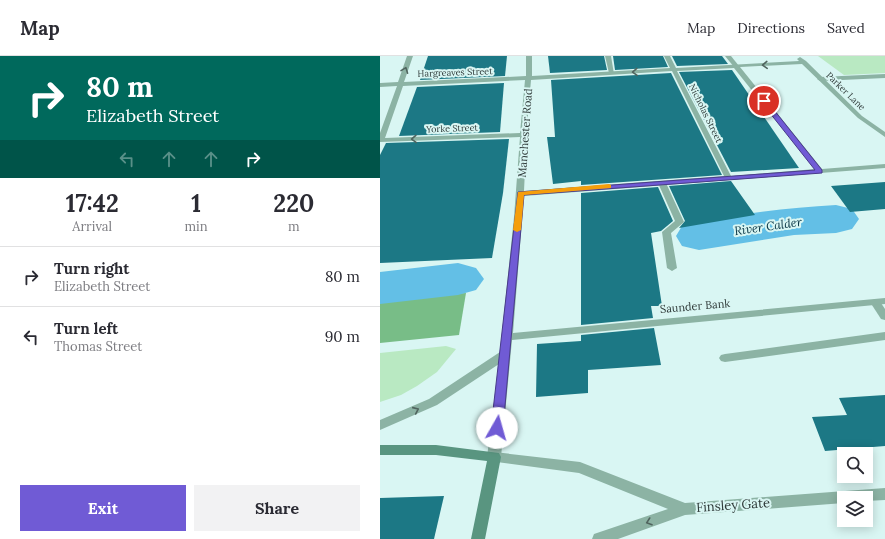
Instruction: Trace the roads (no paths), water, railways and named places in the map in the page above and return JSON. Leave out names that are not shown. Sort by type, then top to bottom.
[{"type":"main road","points":[[380,450],[436,450],[494,457]]},
{"type":"main road","name":"Manchester Road","points":[[478,539],[494,457]]},
{"type":"street","points":[[380,140],[410,56]]},
{"type":"street","name":"Manchester Road","points":[[494,457],[521,194],[523,135],[530,78],[529,56]]},
{"type":"street","points":[[608,56],[612,73]]},
{"type":"street","name":"Nicholas Street","points":[[667,56],[728,177]]},
{"type":"street","points":[[728,56],[820,171]]},
{"type":"street","name":"Parker Lane","points":[[797,56],[860,117],[885,135]]},
{"type":"street","name":"Hargreaves Street","points":[[380,85],[804,62]]},
{"type":"street","points":[[820,79],[885,76]]},
{"type":"street","name":"Yorke Street","points":[[380,140],[523,135]]},
{"type":"street","points":[[521,194],[885,166]]},
{"type":"street","points":[[662,183],[680,222],[666,232],[672,268]]},
{"type":"street","points":[[880,301],[885,317]]},
{"type":"street","name":"Saunder Bank","points":[[507,337],[880,301]]},
{"type":"street","points":[[725,358],[885,336]]},
{"type":"street","points":[[380,426],[434,402],[505,354]]},
{"type":"street","name":"Finsley Gate","points":[[494,457],[580,468],[685,509],[885,494]]},
{"type":"street","points":[[600,539],[685,509]]},
{"type":"waterway","name":"River Calder","points":[[699,236],[794,221],[836,219]]},
{"type":"waterway","name":"River Calder","points":[[380,288],[458,279]]}]
